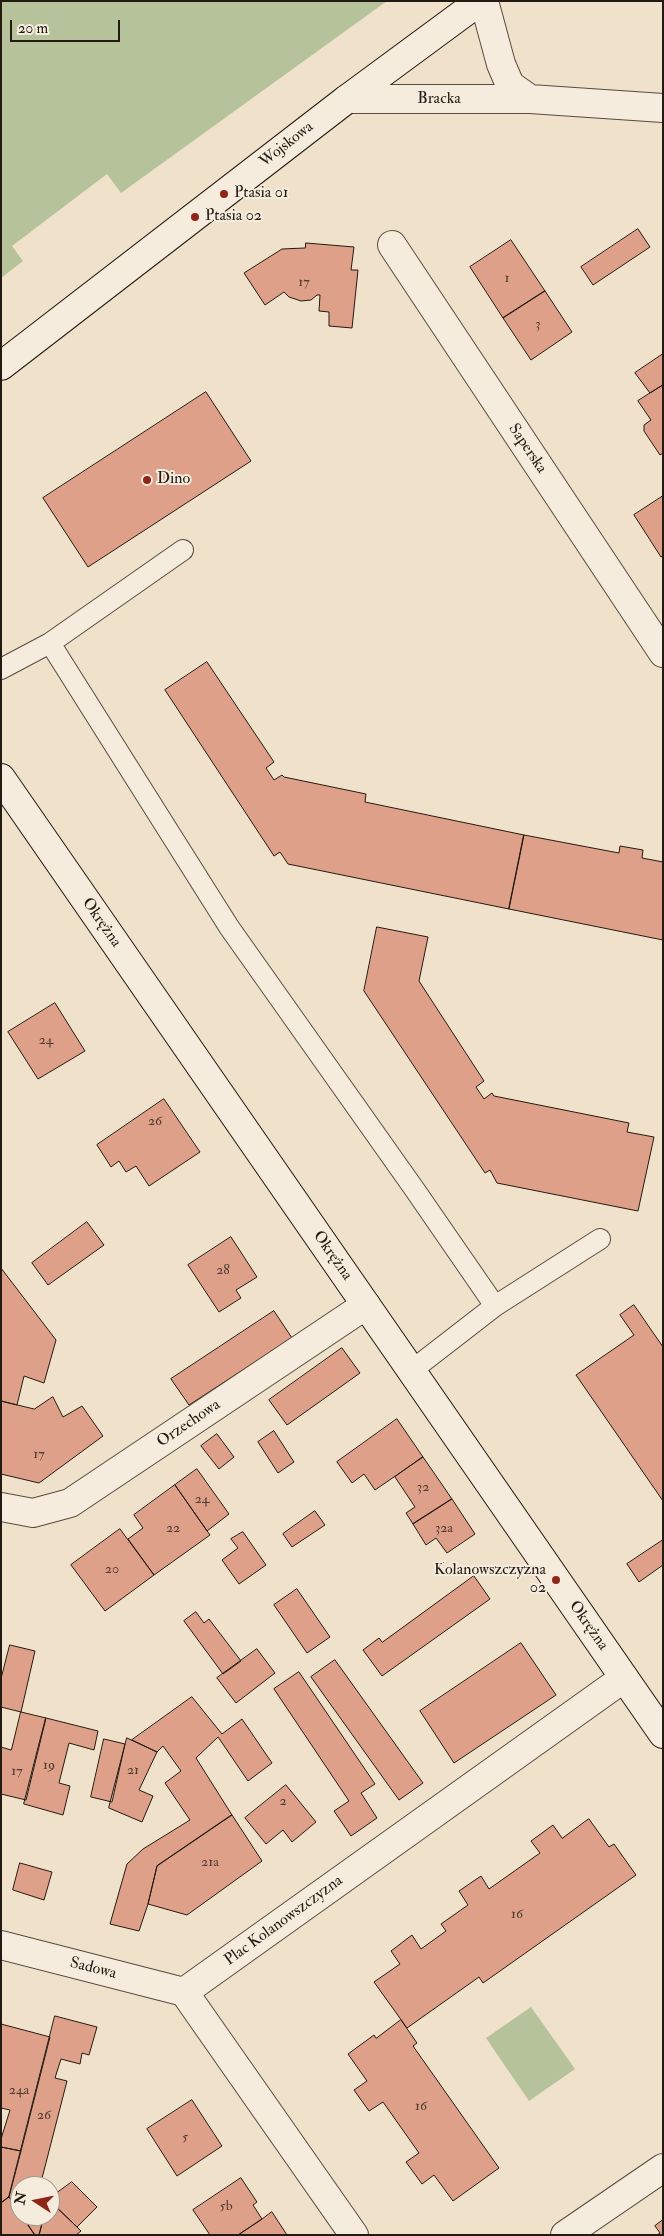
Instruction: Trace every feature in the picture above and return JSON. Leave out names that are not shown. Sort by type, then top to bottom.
[{"type":"street","name":"Wojskowa","points":[[1,366],[347,99],[480,1]]},
{"type":"street","points":[[484,1],[501,64],[510,85],[530,99]]},
{"type":"street","name":"Bracka","points":[[347,99],[530,99],[663,108]]},
{"type":"street","name":"Saperska","points":[[392,245],[663,653]]},
{"type":"street","name":"Okrężna","points":[[1,778],[663,1734]]},
{"type":"street","name":"Orzechowa","points":[[1,1507],[33,1513],[70,1503],[366,1306]]},
{"type":"street","name":"Plac Kolanowszczyzna","points":[[184,1992],[624,1678]]},
{"type":"street","name":"Sadowa","points":[[1,1945],[184,1992]]},
{"type":"street","points":[[184,1992],[354,2235]]},
{"type":"street","points":[[565,2235],[663,2168]]},
{"type":"lane","points":[[1,669],[50,643],[183,550]]},
{"type":"lane","points":[[50,643],[229,927],[495,1306]]},
{"type":"lane","points":[[411,1371],[495,1306],[600,1239]]},
{"type":"green space","points":[[1,1],[387,1],[121,193],[107,174],[12,246],[23,261],[1,278]]},
{"type":"green space","points":[[531,2007],[575,2069],[529,2101],[486,2038]]},
{"type":"building","points":[[638,229],[650,247],[593,285],[581,267]]},
{"type":"building","points":[[511,240],[545,291],[503,318],[470,267]]},
{"type":"building","points":[[306,243],[354,247],[351,270],[358,270],[352,328],[329,326],[329,312],[319,311],[320,295],[311,300],[301,301],[289,297],[284,292],[265,305],[244,273],[282,249],[305,248]]},
{"type":"building","points":[[545,291],[572,332],[531,360],[503,318]]},
{"type":"building","points":[[663,354],[663,385],[650,393],[635,373]]},
{"type":"building","points":[[663,385],[663,453],[660,455],[644,431],[644,425],[651,420],[638,401]]},
{"type":"building","name":"Dino","points":[[206,392],[251,461],[88,567],[43,498]]},
{"type":"building","points":[[663,496],[663,556],[661,557],[634,515]]},
{"type":"building","points":[[207,662],[274,762],[266,768],[274,780],[282,775],[284,777],[366,794],[365,802],[524,835],[509,909],[288,864],[280,852],[274,856],[165,690]]},
{"type":"building","points":[[524,835],[619,853],[620,846],[643,850],[642,858],[663,862],[663,940],[509,909]]},
{"type":"building","points":[[377,927],[428,937],[419,981],[484,1081],[476,1087],[484,1099],[492,1093],[494,1096],[629,1123],[627,1132],[654,1137],[638,1211],[497,1183],[490,1170],[485,1173],[364,991]]},
{"type":"building","points":[[55,1003],[85,1051],[38,1079],[8,1032]]},
{"type":"building","points":[[164,1099],[200,1152],[149,1186],[136,1166],[126,1172],[119,1161],[111,1167],[97,1145]]},
{"type":"building","points":[[87,1222],[104,1245],[48,1285],[32,1263]]},
{"type":"building","points":[[231,1237],[257,1277],[236,1290],[241,1298],[219,1312],[188,1265]]},
{"type":"building","points":[[1,1268],[56,1340],[44,1383],[24,1376],[17,1405],[1,1401]]},
{"type":"building","points":[[634,1305],[663,1347],[663,1501],[576,1375],[634,1335],[620,1315]]},
{"type":"building","points":[[274,1311],[292,1338],[189,1405],[171,1379]]},
{"type":"building","points":[[342,1348],[360,1373],[287,1425],[269,1400]]},
{"type":"building","points":[[53,1397],[63,1417],[82,1406],[103,1436],[39,1483],[1,1474],[1,1401],[34,1409]]},
{"type":"building","points":[[397,1419],[423,1457],[375,1490],[364,1474],[352,1483],[337,1462]]},
{"type":"building","points":[[274,1431],[294,1462],[278,1473],[258,1442]]},
{"type":"building","points":[[217,1434],[234,1457],[219,1469],[201,1446]]},
{"type":"building","points":[[423,1457],[452,1499],[413,1524],[406,1513],[415,1507],[395,1477]]},
{"type":"building","points":[[197,1469],[229,1514],[207,1531],[175,1485]]},
{"type":"building","points":[[175,1485],[210,1535],[154,1575],[128,1539],[143,1528],[134,1515]]},
{"type":"building","points":[[452,1499],[475,1534],[447,1553],[436,1538],[426,1545],[413,1524]]},
{"type":"building","points":[[315,1511],[325,1525],[292,1547],[283,1534]]},
{"type":"building","points":[[120,1529],[154,1575],[105,1611],[71,1565]]},
{"type":"building","points":[[243,1532],[266,1565],[239,1584],[222,1560],[238,1548],[231,1539]]},
{"type":"building","points":[[663,1540],[663,1565],[639,1582],[627,1564]]},
{"type":"building","points":[[474,1576],[490,1599],[382,1676],[363,1650],[379,1638],[382,1642]]},
{"type":"building","points":[[297,1589],[330,1637],[307,1653],[274,1605]]},
{"type":"building","points":[[196,1612],[204,1623],[209,1619],[241,1661],[223,1674],[184,1621]]},
{"type":"building","points":[[521,1643],[556,1695],[454,1763],[420,1711]]},
{"type":"building","points":[[10,1645],[35,1651],[21,1712],[1,1707],[1,1679]]},
{"type":"building","points":[[257,1649],[275,1673],[236,1703],[217,1678]]},
{"type":"building","points":[[335,1660],[423,1783],[399,1800],[311,1677]]},
{"type":"building","points":[[299,1672],[375,1784],[361,1793],[377,1818],[351,1836],[334,1811],[349,1801],[274,1689]]},
{"type":"building","points":[[192,1697],[222,1734],[242,1719],[272,1763],[248,1781],[218,1737],[196,1758],[232,1815],[157,1866],[139,1931],[110,1924],[127,1864],[143,1849],[190,1820],[165,1783],[181,1771],[163,1746],[157,1752],[132,1740]]},
{"type":"building","points":[[21,1712],[46,1718],[26,1800],[1,1794],[1,1747],[11,1750]]},
{"type":"building","points":[[46,1718],[98,1731],[94,1750],[69,1743],[59,1783],[70,1786],[63,1815],[24,1804]]},
{"type":"building","points":[[127,1738],[157,1752],[139,1790],[153,1796],[142,1822],[109,1808]]},
{"type":"building","points":[[104,1739],[125,1744],[112,1802],[91,1797]]},
{"type":"building","points":[[286,1785],[316,1822],[292,1842],[283,1830],[266,1844],[245,1818]]},
{"type":"building","points":[[232,1815],[262,1861],[187,1915],[148,1904],[157,1866]]},
{"type":"building","points":[[589,1819],[609,1847],[614,1844],[636,1875],[483,1983],[479,1977],[407,2028],[374,1982],[400,1964],[391,1951],[412,1935],[421,1949],[446,1931],[441,1924],[468,1905],[459,1891],[481,1876],[489,1889],[540,1853],[531,1841],[553,1825],[562,1838]]},
{"type":"building","points":[[20,1863],[52,1872],[44,1900],[13,1890]]},
{"type":"building","points":[[55,2016],[97,2027],[89,2055],[82,2053],[80,2064],[61,2059],[55,2078],[67,2081],[43,2176],[14,2176]]},
{"type":"building","points":[[401,2020],[417,2043],[413,2046],[499,2168],[453,2201],[434,2175],[422,2184],[406,2162],[419,2153],[383,2102],[369,2111],[354,2090],[367,2081],[348,2054],[374,2035],[376,2038]]},
{"type":"building","points":[[1,2024],[50,2037],[21,2151],[1,2147],[1,2139],[10,2110],[1,2108]]},
{"type":"building","points":[[192,2100],[222,2146],[177,2176],[147,2129]]},
{"type":"building","points":[[1,2147],[21,2151],[14,2176],[10,2176],[9,2197],[1,2203]]},
{"type":"building","points":[[241,2178],[257,2202],[253,2205],[262,2219],[238,2235],[210,2235],[193,2210]]},
{"type":"building","points":[[72,2182],[97,2207],[77,2227],[60,2211],[60,2191]]},
{"type":"building","points":[[9,2197],[10,2198],[10,2226],[29,2226],[35,2235],[1,2235],[1,2203]]},
{"type":"building","points":[[60,2211],[81,2231],[76,2235],[39,2235],[41,2226],[60,2226]]},
{"type":"building","points":[[272,2212],[287,2235],[238,2235],[262,2219]]},
{"type":"building","points":[[663,2220],[663,2235],[657,2235],[660,2233],[655,2226]]},
{"type":"building","points":[[29,2226],[41,2226],[39,2235],[35,2235]]},
{"type":"place","name":"Ptasia 01","points":[[224,194]]},
{"type":"place","name":"Ptasia 02","points":[[195,217]]},
{"type":"place","name":"Dino","points":[[147,480]]},
{"type":"place","name":"Kolanowszczyzna 02","points":[[556,1580]]}]
